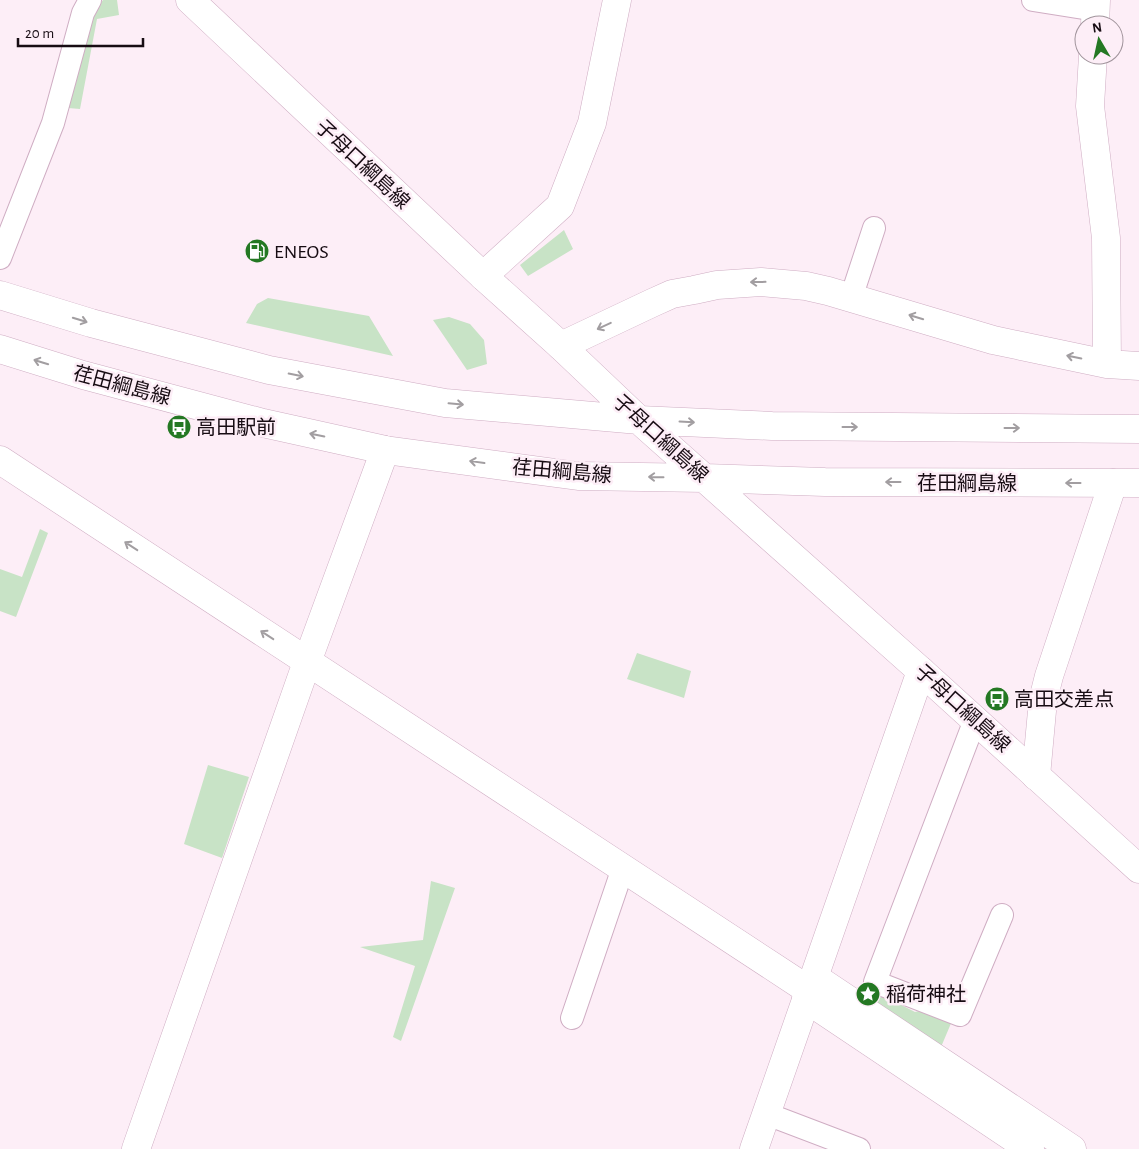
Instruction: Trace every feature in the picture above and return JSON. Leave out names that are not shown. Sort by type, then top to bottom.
[{"type":"street","name":"子母口綱島線","points":[[190,0],[482,276],[561,346],[638,420],[921,671],[1139,869]]},
{"type":"street","points":[[482,276],[560,206],[592,123],[617,0]]},
{"type":"street","points":[[1092,65],[1090,106],[1106,238],[1107,364]]},
{"type":"street","points":[[561,346],[672,294],[717,285],[761,282],[806,286],[993,340],[1107,364],[1139,366]]},
{"type":"street","points":[[0,295],[92,324],[269,370],[445,402],[638,420],[772,426],[1139,429]]},
{"type":"street","name":"荏田綱島線","points":[[0,349],[83,375],[263,423],[385,450],[578,476],[824,482],[1126,483]]},
{"type":"street","points":[[136,1149],[307,662],[385,450]]},
{"type":"street","points":[[0,460],[810,989],[1072,1149]]},
{"type":"street","points":[[1036,776],[1043,700],[1049,676],[1126,483]]},
{"type":"street","points":[[754,1149],[921,671]]},
{"type":"street","points":[[810,989],[1030,1149]]},
{"type":"lane","points":[[0,258],[53,123],[83,13],[90,0]]},
{"type":"lane","points":[[1033,0],[1096,12]]},
{"type":"lane","points":[[851,298],[874,228]]},
{"type":"lane","points":[[975,720],[875,982],[960,1015],[1002,915]]},
{"type":"lane","points":[[572,1018],[623,868]]},
{"type":"lane","points":[[767,1114],[859,1149]]},
{"type":"green space","points":[[103,0],[117,0],[119,15],[97,19],[80,109],[68,108],[85,36],[96,10]]},
{"type":"green space","points":[[564,230],[573,249],[528,276],[520,265]]},
{"type":"green space","points":[[268,298],[369,316],[393,356],[246,323],[257,304]]},
{"type":"green space","points":[[449,317],[470,324],[484,340],[487,364],[467,370],[433,320]]},
{"type":"green space","points":[[40,529],[48,533],[16,617],[0,611],[0,569],[22,577]]},
{"type":"green space","points":[[637,653],[691,671],[684,698],[627,679]]},
{"type":"green space","points":[[208,765],[249,777],[222,858],[184,844]]},
{"type":"green space","points":[[431,881],[455,888],[401,1041],[393,1037],[415,966],[360,947],[423,940]]},
{"type":"green space","points":[[872,990],[915,1012],[933,1008],[952,1021],[941,1047],[863,996]]},
{"type":"place","name":"ENEOS","points":[[257,251]]},
{"type":"place","name":"高田駅前","points":[[179,427]]},
{"type":"place","name":"高田交差点","points":[[997,699]]},
{"type":"place","name":"稲荷神社","points":[[868,994]]}]
